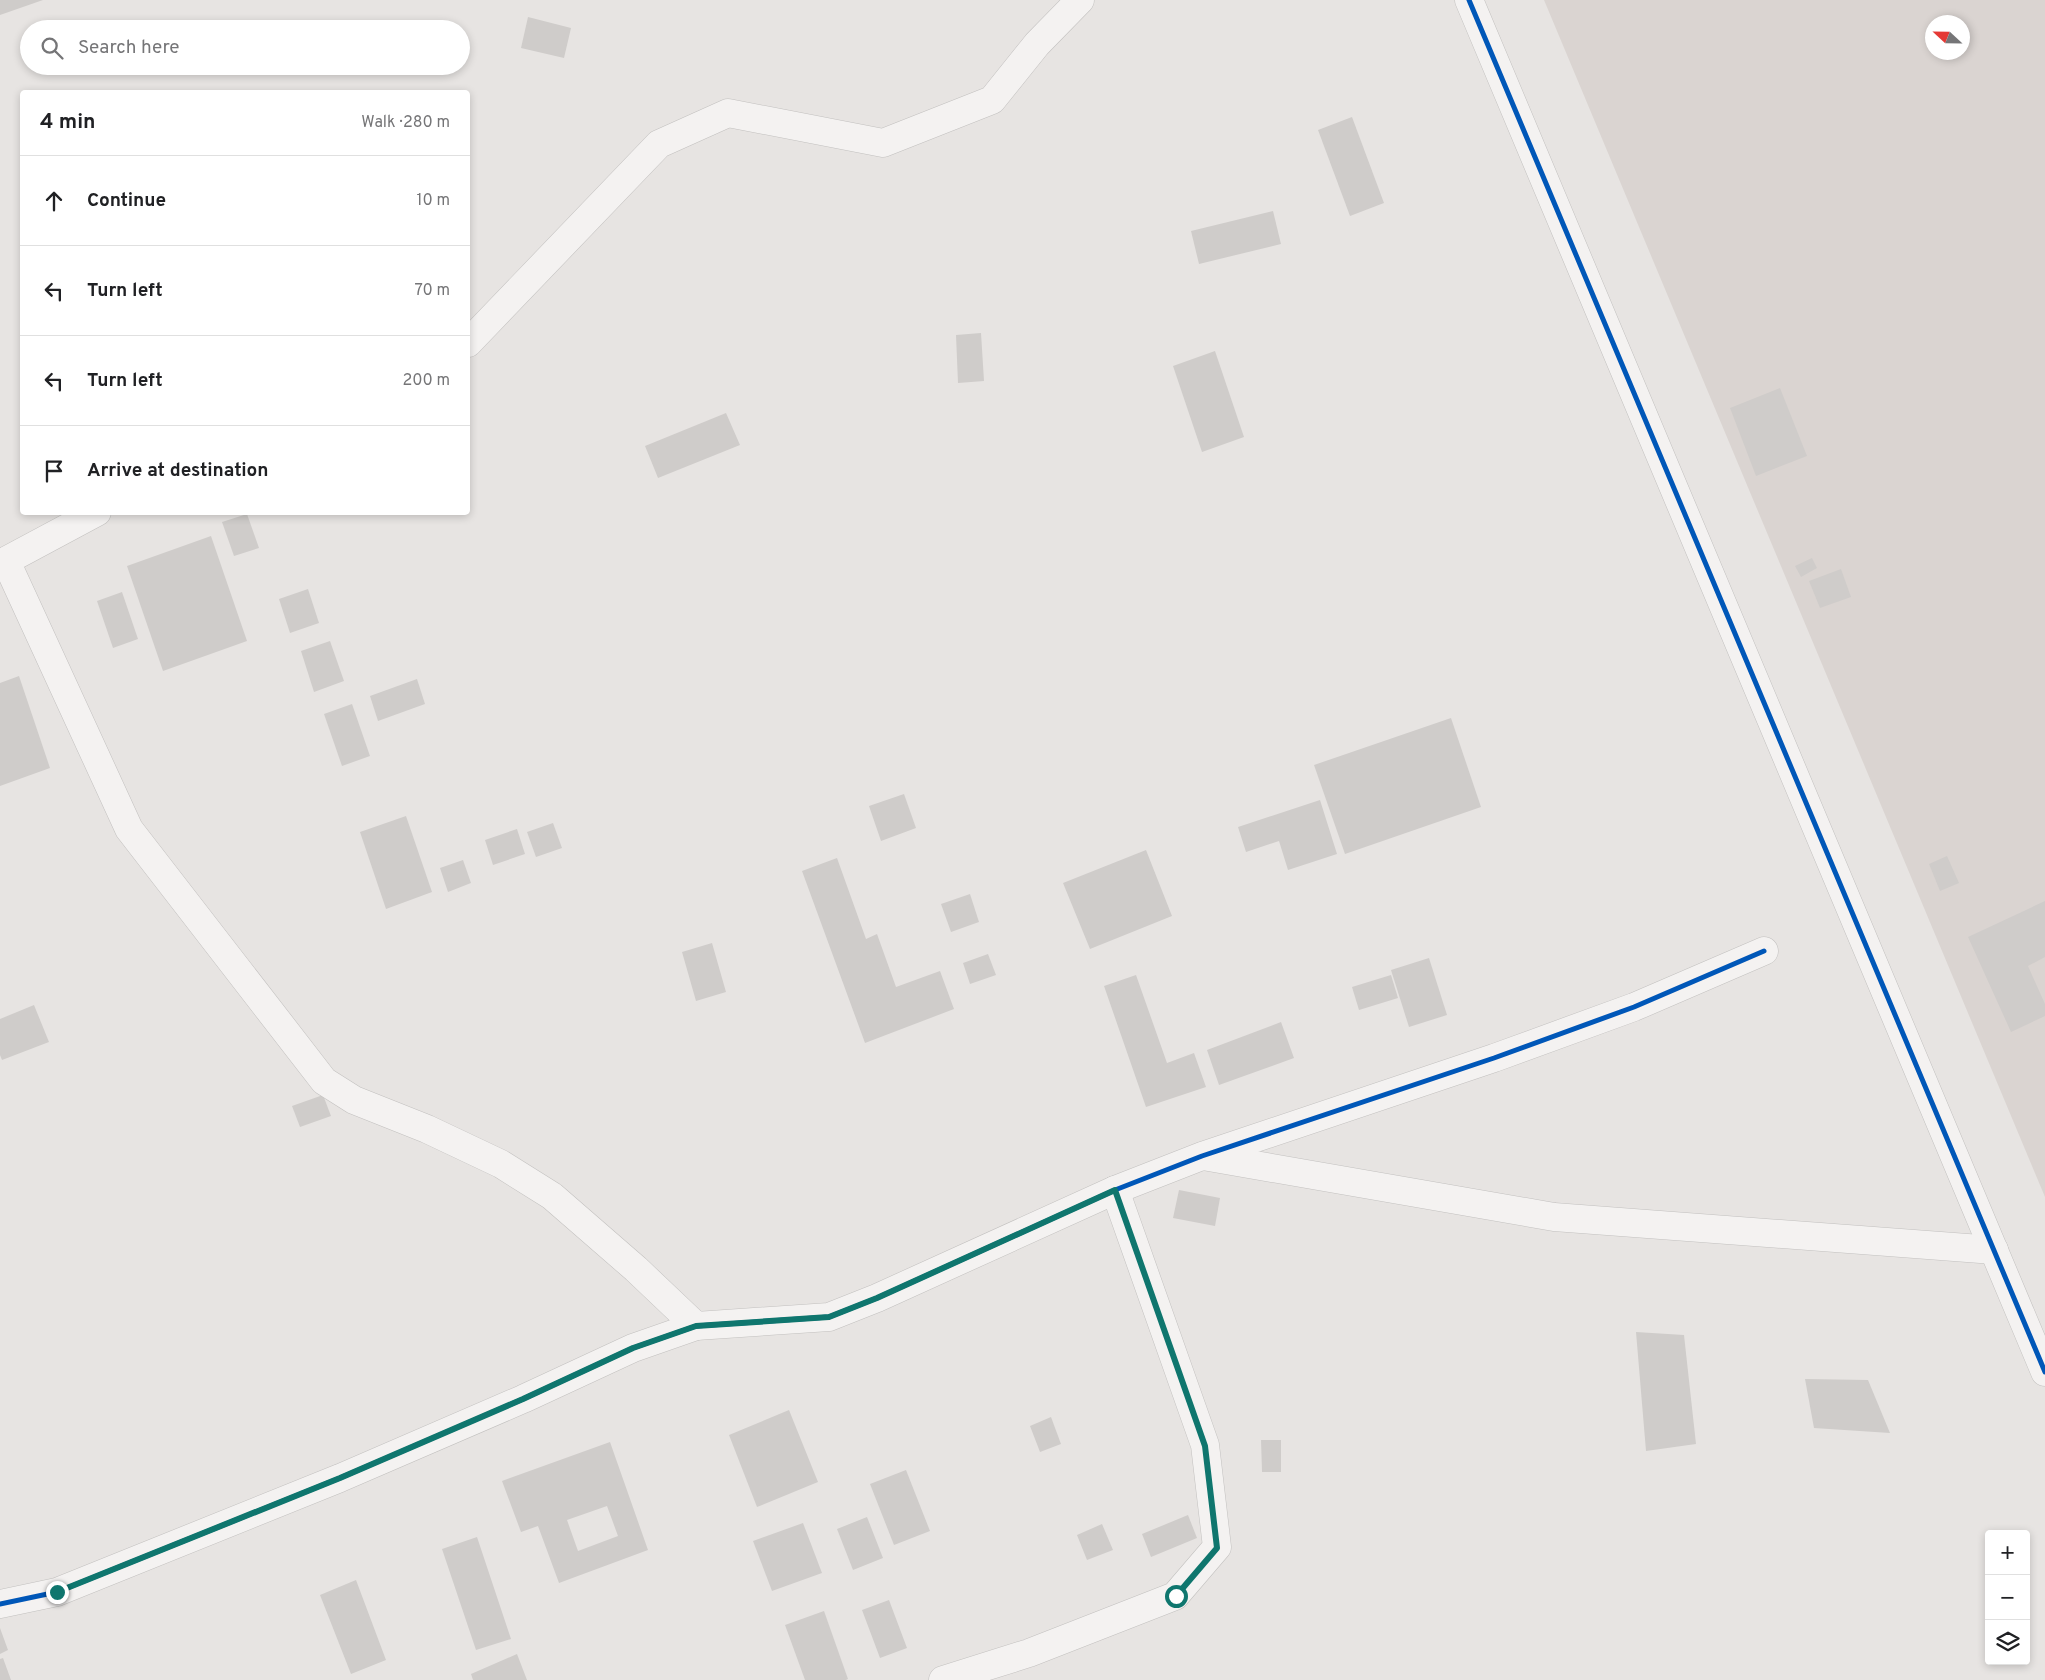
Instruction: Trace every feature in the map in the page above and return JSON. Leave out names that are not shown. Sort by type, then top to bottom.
[{"type":"street","points":[[470,341],[659,144],[728,113],[883,143],[992,100],[1037,44],[1080,0]]},
{"type":"street","points":[[1469,0],[2045,1372]]},
{"type":"street","points":[[91,515],[3,563],[129,829],[324,1081],[354,1100],[427,1128],[501,1164],[552,1196],[636,1269],[696,1326]]},
{"type":"street","points":[[0,1604],[57,1592],[340,1478],[523,1399],[633,1348],[696,1326],[829,1317],[877,1298],[1115,1190],[1202,1156],[1494,1058],[1634,1007],[1764,952]]},
{"type":"street","points":[[1202,1156],[1367,1186],[1554,1216],[1994,1250]]},
{"type":"street","points":[[943,1680],[1029,1653],[1176,1596],[1217,1548],[1205,1446],[1115,1190]]},
{"type":"shaded area","points":[[1544,0],[2045,0],[2045,1197]]},
{"type":"building","points":[[0,0],[43,0],[0,15]]},
{"type":"building","points":[[528,17],[571,28],[564,58],[521,48]]},
{"type":"building","points":[[1352,117],[1384,203],[1350,216],[1318,130]]},
{"type":"building","points":[[1273,211],[1281,244],[1199,264],[1191,231]]},
{"type":"building","points":[[981,333],[984,381],[958,383],[956,335]]},
{"type":"building","points":[[1215,351],[1244,437],[1202,452],[1173,366]]},
{"type":"building","points":[[1780,388],[1807,456],[1756,476],[1730,408]]},
{"type":"building","points":[[726,413],[740,445],[658,478],[645,446]]},
{"type":"building","points":[[247,515],[259,548],[234,556],[222,522]]},
{"type":"building","points":[[211,536],[247,641],[163,671],[127,566]]},
{"type":"building","points":[[1812,558],[1817,568],[1801,577],[1795,566]]},
{"type":"building","points":[[1841,569],[1851,597],[1820,608],[1809,581]]},
{"type":"building","points":[[308,589],[319,623],[290,633],[279,599]]},
{"type":"building","points":[[122,592],[138,639],[113,648],[97,601]]},
{"type":"building","points":[[330,641],[344,681],[314,692],[301,651]]},
{"type":"building","points":[[19,676],[50,768],[0,786],[0,683]]},
{"type":"building","points":[[417,679],[425,704],[378,721],[370,696]]},
{"type":"building","points":[[352,704],[370,756],[342,766],[324,714]]},
{"type":"building","points":[[1451,718],[1481,807],[1345,854],[1314,765]]},
{"type":"building","points":[[904,794],[916,828],[881,841],[869,806]]},
{"type":"building","points":[[1320,800],[1337,854],[1288,870],[1279,841],[1246,852],[1238,827]]},
{"type":"building","points":[[406,816],[432,892],[386,909],[360,832]]},
{"type":"building","points":[[553,823],[562,848],[536,857],[527,832]]},
{"type":"building","points":[[517,829],[525,854],[493,865],[485,840]]},
{"type":"building","points":[[1146,850],[1172,916],[1090,949],[1063,883]]},
{"type":"building","points":[[1947,856],[1959,883],[1940,891],[1929,864]]},
{"type":"building","points":[[837,858],[866,939],[877,934],[896,987],[940,971],[954,1009],[865,1043],[802,871]]},
{"type":"building","points":[[463,860],[471,883],[448,892],[440,868]]},
{"type":"building","points":[[970,894],[979,922],[951,932],[941,904]]},
{"type":"building","points":[[2045,901],[2045,957],[2028,966],[2045,1004],[2045,1016],[2011,1032],[1968,937]]},
{"type":"building","points":[[712,943],[726,992],[696,1001],[682,952]]},
{"type":"building","points":[[988,954],[996,975],[970,984],[963,963]]},
{"type":"building","points":[[1429,958],[1447,1015],[1409,1027],[1391,970]]},
{"type":"building","points":[[1136,975],[1167,1063],[1194,1053],[1206,1087],[1146,1107],[1104,986]]},
{"type":"building","points":[[1391,975],[1398,998],[1359,1010],[1352,987]]},
{"type":"building","points":[[34,1005],[49,1042],[2,1060],[0,1055],[0,1019]]},
{"type":"building","points":[[1281,1022],[1294,1058],[1219,1085],[1207,1050]]},
{"type":"building","points":[[323,1095],[331,1116],[300,1127],[292,1106]]},
{"type":"building","points":[[1179,1190],[1220,1198],[1215,1226],[1173,1218]]},
{"type":"building","points":[[1636,1332],[1684,1335],[1696,1444],[1646,1451]]},
{"type":"building","points":[[1805,1379],[1868,1380],[1890,1433],[1814,1428]]},
{"type":"building","points":[[789,1410],[818,1482],[757,1507],[729,1435]]},
{"type":"building","points":[[1051,1417],[1061,1444],[1040,1452],[1030,1426]]},
{"type":"building","points":[[1261,1440],[1281,1440],[1281,1472],[1262,1472]]},
{"type":"building","points":[[610,1442],[648,1550],[559,1583],[538,1526],[521,1532],[502,1481]],"holes":[[[607,1506],[618,1536],[578,1551],[567,1520]]]},
{"type":"building","points":[[906,1470],[930,1531],[894,1545],[870,1484]]},
{"type":"building","points":[[1188,1515],[1197,1538],[1151,1557],[1142,1534]]},
{"type":"building","points":[[867,1517],[883,1558],[853,1570],[837,1529]]},
{"type":"building","points":[[803,1523],[822,1573],[772,1591],[753,1541]]},
{"type":"building","points":[[1102,1524],[1113,1550],[1087,1560],[1077,1535]]},
{"type":"building","points":[[477,1537],[511,1639],[476,1650],[442,1549]]},
{"type":"building","points":[[356,1580],[386,1660],[351,1674],[320,1595]]},
{"type":"building","points":[[889,1600],[907,1648],[880,1658],[862,1610]]},
{"type":"building","points":[[824,1611],[848,1679],[846,1680],[805,1680],[785,1625]]},
{"type":"building","points":[[0,1628],[8,1650],[0,1654]]},
{"type":"building","points":[[517,1654],[527,1680],[473,1680],[471,1674]]},
{"type":"building","points":[[3,1658],[11,1680],[0,1680],[0,1659]]},
{"type":"cycle path","points":[[1469,0],[2045,1372]]},
{"type":"cycle path","points":[[0,1604],[57,1592],[340,1478],[523,1399],[633,1348],[696,1326],[829,1317],[877,1298],[1115,1190],[1202,1156],[1494,1058],[1634,1007],[1764,951]]},
{"type":"route","points":[[57,1592],[340,1478],[523,1399],[633,1348],[696,1326],[829,1317],[877,1298],[1115,1190],[1205,1446],[1217,1548],[1176,1596]]}]
